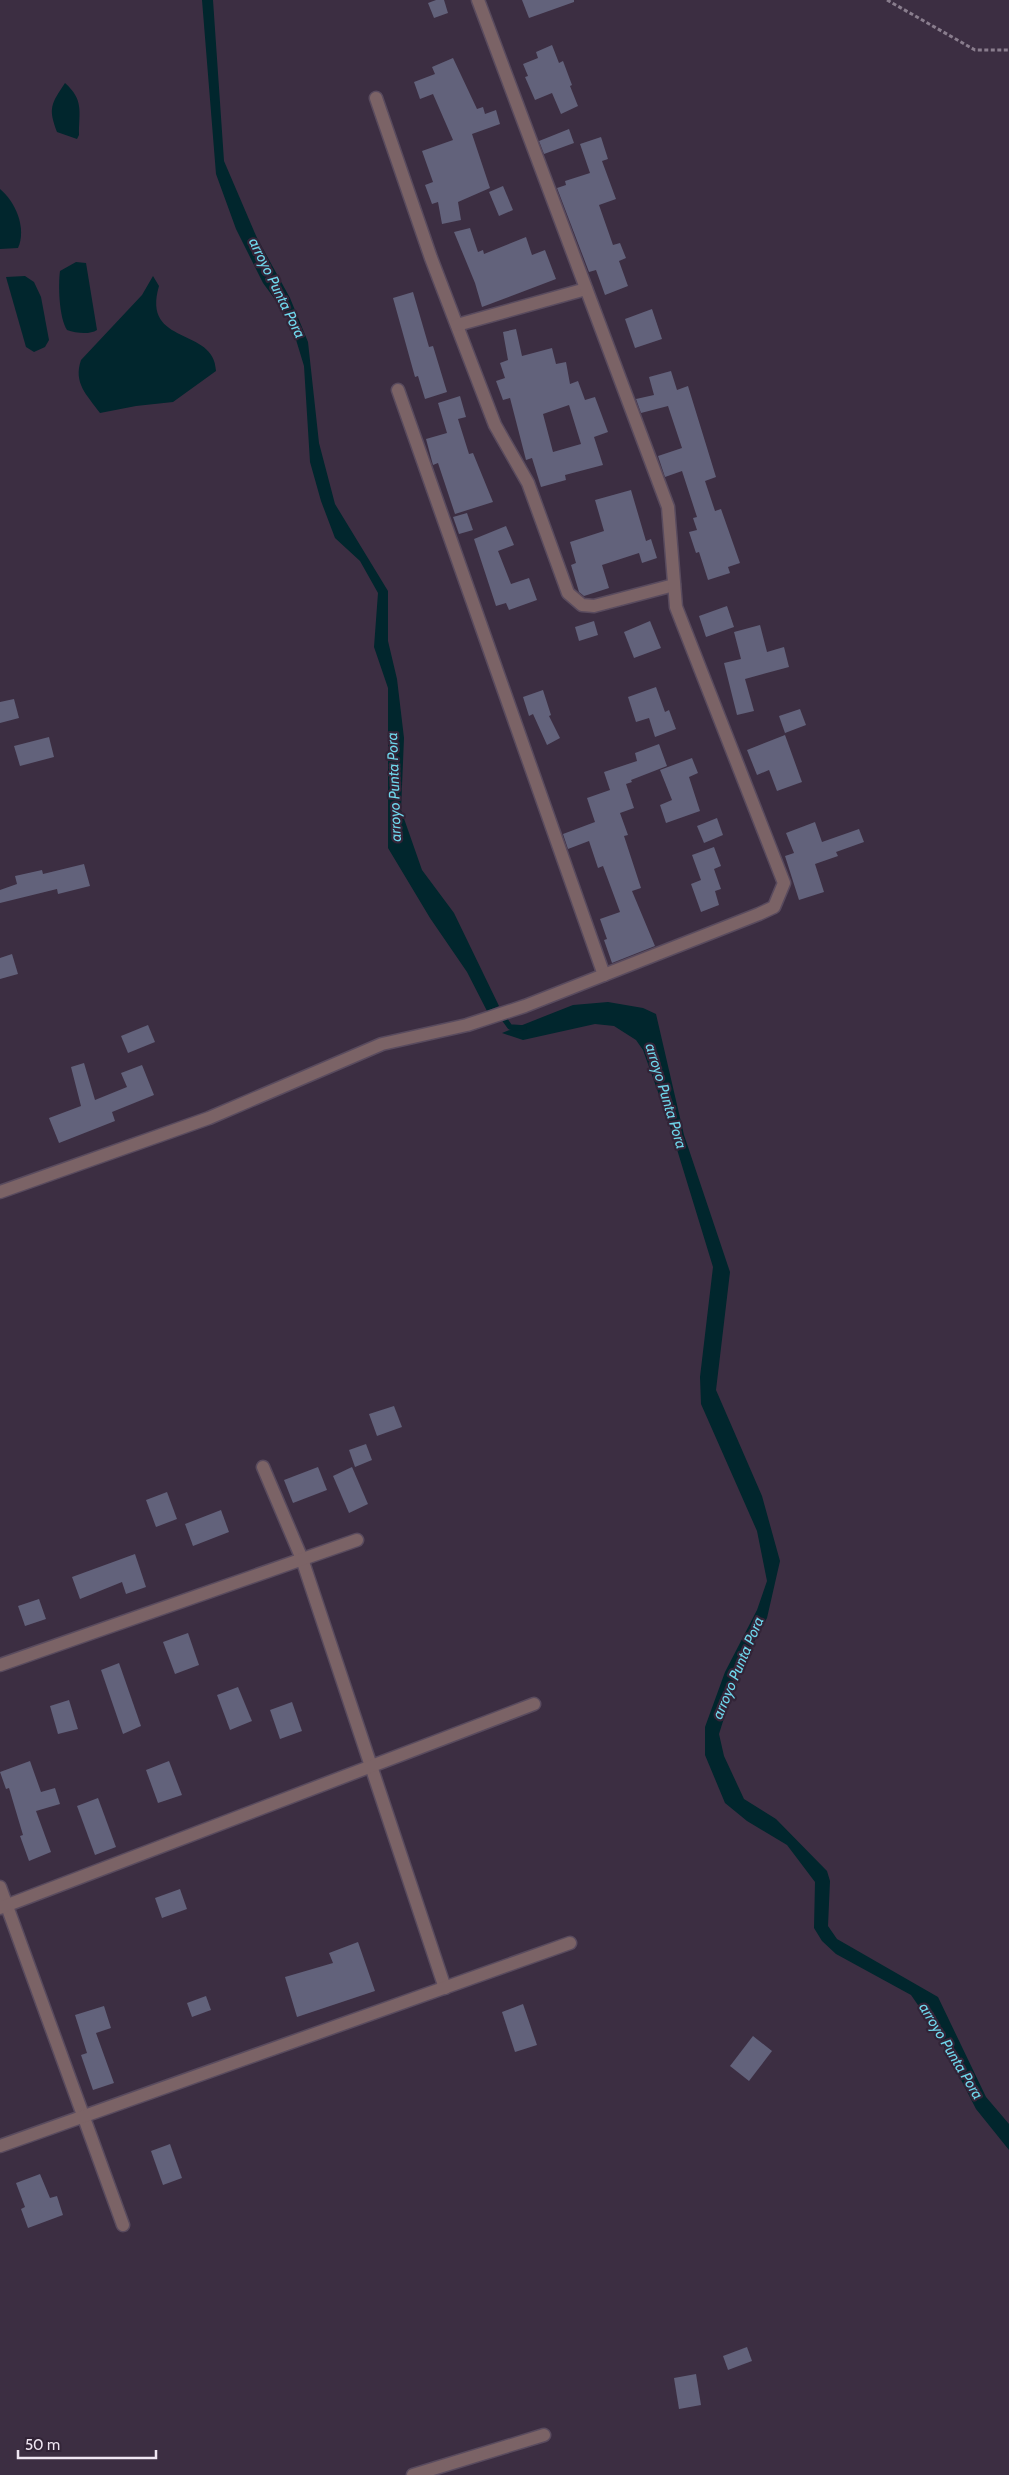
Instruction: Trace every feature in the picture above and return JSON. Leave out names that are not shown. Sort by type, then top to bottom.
[{"type":"street","points":[[0,1192],[209,1118],[382,1044],[467,1025],[525,1006],[767,911],[774,907],[784,883],[676,607],[668,507],[478,0]]},
{"type":"street","points":[[376,98],[431,258],[495,425],[528,484],[568,593],[582,605],[594,606],[674,585]]},
{"type":"street","points":[[457,326],[586,289]]},
{"type":"street","points":[[398,390],[604,975]]},
{"type":"street","points":[[263,1467],[302,1559],[445,1988]]},
{"type":"street","points":[[0,1665],[357,1540]]},
{"type":"street","points":[[3,1907],[534,1704]]},
{"type":"street","points":[[0,1887],[3,1907],[84,2116],[123,2225]]},
{"type":"street","points":[[0,2146],[570,1943]]},
{"type":"street","points":[[413,2475],[544,2435]]},
{"type":"path","points":[[887,0],[975,50],[1009,50]]},
{"type":"water","points":[[202,0],[213,0],[224,161],[257,238],[290,298],[308,342],[319,443],[335,504],[388,591],[388,641],[397,679],[404,738],[401,810],[422,870],[454,913],[499,1006],[487,1011],[467,972],[430,918],[388,848],[388,688],[374,647],[378,593],[360,561],[335,538],[321,501],[310,462],[304,366],[290,320],[263,283],[236,229],[216,174]]},
{"type":"water","points":[[65,83],[78,101],[80,112],[79,135],[77,139],[57,132],[52,117],[52,106]]},
{"type":"water","points":[[0,189],[10,200],[18,216],[21,232],[18,248],[0,249]]},
{"type":"water","points":[[76,262],[86,263],[97,330],[90,333],[78,333],[67,330],[62,318],[59,293],[60,271]]},
{"type":"water","points":[[25,276],[34,282],[41,297],[49,340],[45,347],[34,352],[26,347],[6,277]]},
{"type":"water","points":[[153,276],[159,286],[156,305],[160,319],[169,328],[204,347],[213,357],[216,371],[173,402],[136,406],[100,413],[80,382],[79,368],[81,360],[142,295]]},
{"type":"water","points":[[608,1002],[643,1008],[656,1014],[684,1135],[730,1272],[716,1390],[762,1496],[780,1561],[767,1618],[740,1667],[719,1734],[724,1756],[744,1799],[776,1819],[827,1871],[830,1881],[828,1926],[837,1939],[938,1997],[986,2097],[1009,2124],[1009,2150],[976,2109],[936,2031],[911,1995],[836,1954],[822,1941],[814,1928],[815,1882],[787,1845],[747,1821],[725,1803],[705,1755],[705,1727],[725,1672],[757,1610],[767,1581],[757,1531],[701,1404],[700,1377],[713,1267],[668,1120],[643,1050],[636,1040],[614,1026],[595,1024],[523,1040],[502,1033],[573,1005]]},
{"type":"building","points":[[444,0],[448,13],[434,18],[428,3]]},
{"type":"building","points":[[522,0],[574,0],[574,2],[529,18]]},
{"type":"building","points":[[552,45],[559,63],[563,61],[578,106],[561,114],[552,93],[535,100],[525,77],[528,76],[523,64],[538,58],[536,52]]},
{"type":"building","points":[[453,58],[477,109],[483,107],[485,114],[496,110],[500,124],[472,134],[490,188],[458,202],[461,220],[442,224],[438,202],[432,204],[425,185],[433,182],[422,151],[453,140],[433,94],[420,99],[414,82],[435,74],[432,67]]},
{"type":"building","points":[[569,129],[574,143],[544,154],[539,141]]},
{"type":"building","points":[[601,137],[608,159],[602,161],[616,199],[599,205],[613,245],[620,243],[626,258],[619,261],[628,286],[605,295],[596,270],[589,272],[557,188],[566,185],[565,181],[590,173],[580,144]]},
{"type":"building","points":[[503,186],[513,210],[499,216],[489,192]]},
{"type":"building","points":[[470,228],[478,252],[483,250],[484,254],[526,237],[532,255],[545,250],[556,279],[482,307],[475,283],[454,232]]},
{"type":"building","points":[[413,292],[429,347],[433,346],[447,392],[425,399],[418,376],[415,377],[393,298]]},
{"type":"building","points":[[652,309],[662,339],[635,348],[625,319]]},
{"type":"building","points":[[516,329],[522,356],[552,348],[556,364],[566,362],[570,384],[578,381],[585,400],[595,397],[608,432],[594,437],[603,465],[565,475],[566,480],[541,487],[532,458],[526,460],[510,398],[503,400],[496,381],[505,378],[500,363],[508,360],[503,332]],"holes":[[[569,405],[581,444],[553,452],[543,414]]]},
{"type":"building","points":[[671,371],[677,390],[688,386],[716,477],[705,481],[715,511],[721,509],[740,563],[728,567],[730,573],[708,580],[699,552],[696,553],[689,532],[697,530],[693,518],[697,517],[682,471],[665,477],[658,456],[682,448],[668,406],[641,413],[636,399],[654,395],[649,377]]},
{"type":"building","points":[[460,396],[466,417],[458,419],[469,454],[473,453],[493,502],[455,514],[438,463],[433,465],[426,439],[447,433],[438,403]]},
{"type":"building","points":[[631,490],[646,541],[651,539],[657,558],[642,563],[639,553],[602,565],[609,588],[584,596],[579,592],[571,565],[576,563],[570,542],[604,531],[595,500]]},
{"type":"building","points":[[467,513],[473,530],[459,534],[453,517]]},
{"type":"building","points":[[506,526],[514,545],[498,551],[511,584],[529,578],[537,600],[509,610],[506,603],[496,606],[474,539]]},
{"type":"building","points":[[727,606],[734,627],[706,637],[699,616]]},
{"type":"building","points":[[594,621],[598,635],[579,641],[575,627]]},
{"type":"building","points":[[650,621],[661,648],[634,658],[624,632]]},
{"type":"building","points":[[760,625],[767,652],[784,647],[789,667],[745,679],[754,711],[737,715],[724,663],[741,659],[734,632]]},
{"type":"building","points":[[656,687],[665,712],[669,710],[676,729],[655,737],[649,718],[636,722],[628,697]]},
{"type":"building","points":[[543,690],[551,715],[549,716],[560,738],[547,745],[533,714],[529,716],[523,697]]},
{"type":"building","points":[[14,699],[19,718],[0,723],[0,702]]},
{"type":"building","points":[[800,709],[806,725],[785,733],[779,716]]},
{"type":"building","points":[[785,735],[802,782],[777,791],[769,770],[757,775],[747,750]]},
{"type":"building","points":[[49,737],[54,757],[20,766],[14,746]]},
{"type":"building","points":[[659,744],[667,766],[631,780],[632,782],[626,784],[634,808],[620,813],[628,835],[624,836],[641,888],[632,891],[655,946],[612,963],[604,940],[607,939],[600,919],[620,912],[603,866],[598,868],[589,841],[568,849],[563,834],[595,822],[587,798],[610,790],[604,772],[637,761],[635,753]]},
{"type":"building","points":[[692,758],[698,773],[689,777],[700,811],[666,823],[660,805],[672,800],[660,770]]},
{"type":"building","points":[[717,818],[723,835],[704,843],[697,826]]},
{"type":"building","points":[[815,822],[822,842],[859,829],[864,842],[836,852],[838,856],[815,864],[824,892],[799,900],[785,856],[794,853],[786,833]]},
{"type":"building","points":[[714,847],[721,866],[714,869],[721,889],[715,891],[719,905],[701,912],[691,884],[701,880],[692,855]]},
{"type":"building","points":[[84,864],[90,886],[58,894],[57,889],[0,903],[0,890],[17,884],[15,876],[42,870],[43,874]]},
{"type":"building","points":[[12,954],[18,974],[0,979],[0,958]]},
{"type":"building","points":[[148,1025],[155,1042],[128,1053],[121,1036]]},
{"type":"building","points":[[84,1063],[95,1100],[127,1087],[121,1073],[142,1065],[154,1095],[112,1112],[115,1121],[59,1143],[49,1118],[81,1106],[71,1067]]},
{"type":"building","points":[[394,1406],[402,1427],[377,1436],[369,1414]]},
{"type":"building","points":[[366,1444],[372,1460],[355,1467],[349,1450]]},
{"type":"building","points":[[318,1467],[327,1490],[293,1503],[284,1480]]},
{"type":"building","points":[[352,1467],[368,1504],[349,1513],[333,1476]]},
{"type":"building","points":[[167,1492],[177,1519],[156,1527],[146,1500]]},
{"type":"building","points":[[221,1510],[229,1532],[193,1546],[185,1524]]},
{"type":"building","points":[[135,1554],[146,1587],[126,1594],[122,1582],[80,1599],[72,1577]]},
{"type":"building","points":[[39,1599],[46,1619],[25,1626],[18,1606]]},
{"type":"building","points":[[188,1633],[199,1665],[175,1674],[163,1642]]},
{"type":"building","points":[[119,1663],[141,1726],[123,1734],[101,1670]]},
{"type":"building","points":[[238,1687],[252,1721],[230,1730],[217,1695]]},
{"type":"building","points":[[69,1700],[78,1729],[58,1734],[50,1706]]},
{"type":"building","points":[[292,1702],[302,1731],[280,1739],[270,1710]]},
{"type":"building","points":[[30,1761],[41,1792],[55,1788],[60,1804],[36,1811],[51,1852],[29,1861],[20,1836],[23,1835],[9,1788],[6,1789],[0,1772]]},
{"type":"building","points":[[169,1761],[182,1795],[158,1803],[146,1770]]},
{"type":"building","points":[[98,1798],[116,1847],[95,1855],[77,1806]]},
{"type":"building","points":[[180,1889],[187,1909],[162,1918],[155,1898]]},
{"type":"building","points":[[358,1942],[375,1991],[297,2017],[285,1977],[333,1963],[329,1953]]},
{"type":"building","points":[[206,1996],[211,2010],[192,2017],[187,2003]]},
{"type":"building","points":[[523,2004],[537,2045],[515,2052],[502,2012]]},
{"type":"building","points":[[104,2006],[111,2028],[96,2033],[114,2083],[93,2090],[81,2055],[87,2053],[75,2015]]},
{"type":"building","points":[[753,2036],[772,2051],[749,2081],[730,2066]]},
{"type":"building","points":[[170,2144],[182,2178],[163,2185],[151,2151]]},
{"type":"building","points":[[40,2174],[50,2198],[57,2196],[63,2215],[28,2228],[21,2209],[25,2207],[16,2183]]},
{"type":"building","points":[[747,2347],[752,2361],[728,2370],[723,2356]]},
{"type":"building","points":[[696,2374],[701,2405],[679,2409],[674,2378]]},
{"type":"waterway","name":"arroyo Punta Pora","points":[[500,1013],[510,1027],[524,1028]]}]
